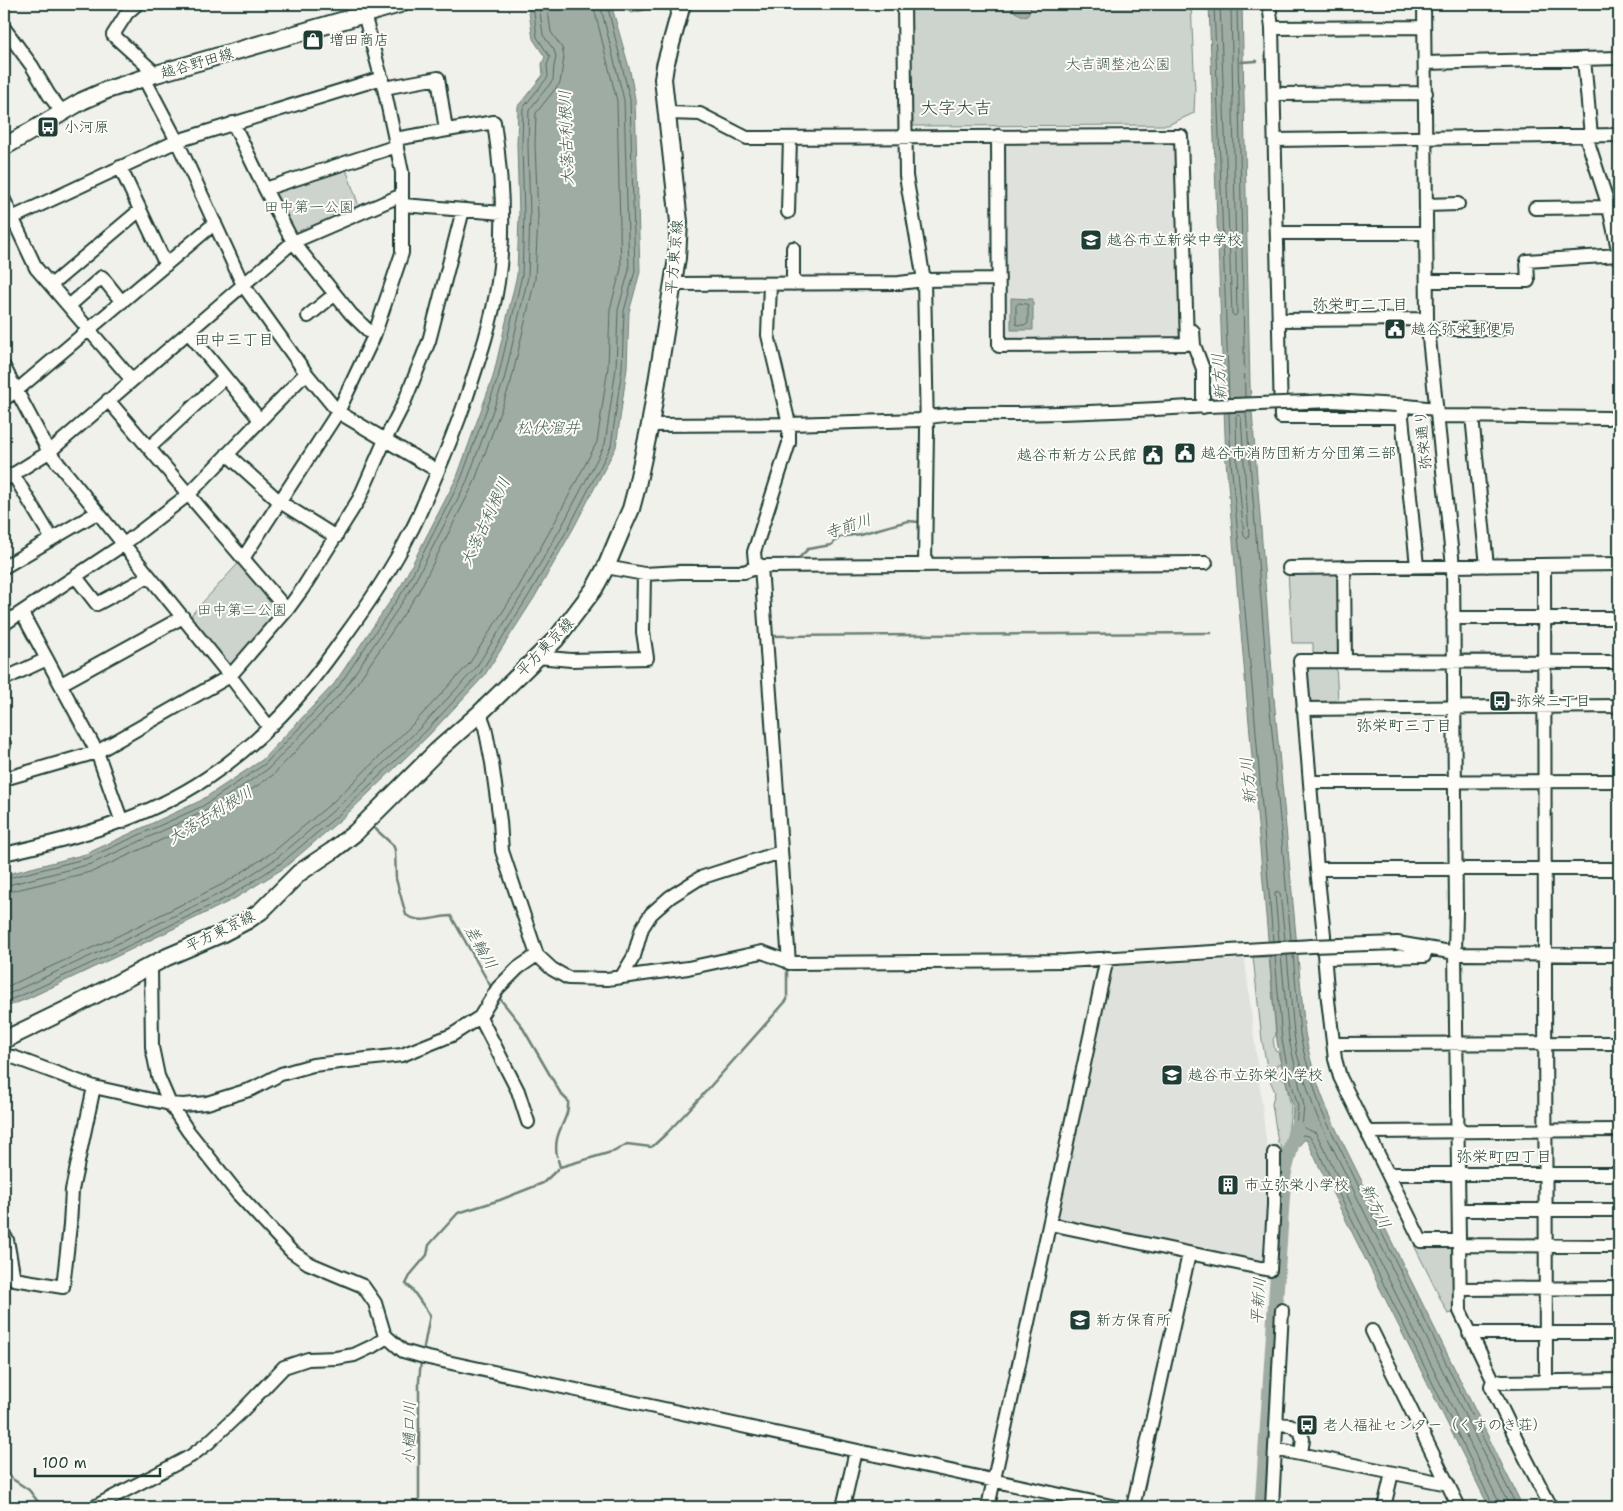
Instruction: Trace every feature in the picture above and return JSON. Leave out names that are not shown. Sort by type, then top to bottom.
[{"type":"main road","name":"越谷野田線","points":[[4,147],[82,102],[107,90],[400,4]]},
{"type":"main road","name":"平方東京線","points":[[4,1040],[167,957],[228,931],[261,911],[299,873],[355,833],[437,751],[480,713],[556,638],[594,589],[606,567],[631,509],[650,425],[673,284],[679,240],[679,222],[664,73],[682,4]]},
{"type":"street","points":[[137,4],[124,8],[113,35],[150,76],[177,141],[244,285],[306,373],[338,412],[438,471]]},
{"type":"street","points":[[904,4],[906,176],[924,280],[926,417],[925,564]]},
{"type":"street","points":[[1269,4],[1272,28],[1274,94],[1281,417],[1401,409]]},
{"type":"street","name":"弥栄通り","points":[[1424,4],[1428,324],[1453,566],[1455,953],[1460,1311],[1493,1380],[1491,1386],[1551,1507]]},
{"type":"street","points":[[244,558],[338,412],[374,336],[402,253],[402,172],[383,83],[364,14]]},
{"type":"street","points":[[1272,28],[1424,27]]},
{"type":"street","points":[[4,28],[63,113]]},
{"type":"street","points":[[1425,63],[1619,58]]},
{"type":"street","points":[[1427,281],[1528,281],[1527,261],[1619,254],[1609,207],[1588,136],[1584,59]]},
{"type":"street","points":[[8,223],[177,141],[233,123],[383,83],[438,78],[446,130]]},
{"type":"street","points":[[1274,94],[1426,93]]},
{"type":"street","points":[[667,113],[700,114],[747,138],[998,136],[1181,136],[1187,344],[999,346],[998,136]]},
{"type":"street","points":[[4,854],[61,841],[122,822],[164,803],[206,779],[256,741],[293,704],[315,678],[368,604],[411,533],[455,432],[490,327],[498,280],[502,213],[501,168],[494,122],[446,130],[396,142],[265,189]]},
{"type":"street","points":[[233,123],[293,242],[351,314],[374,336]]},
{"type":"street","points":[[1275,140],[1619,135]]},
{"type":"street","points":[[788,212],[790,138]]},
{"type":"street","points":[[120,167],[166,265]]},
{"type":"street","points":[[4,200],[8,223],[36,268],[132,380]]},
{"type":"street","points":[[52,539],[8,477],[49,452],[293,242],[402,200],[463,210],[502,213]]},
{"type":"street","points":[[1426,205],[1458,204]]},
{"type":"street","points":[[1535,208],[1609,207]]},
{"type":"street","points":[[51,285],[140,210]]},
{"type":"street","points":[[4,780],[97,752],[230,676],[287,610],[359,499],[404,403],[429,341],[463,210]]},
{"type":"street","points":[[4,399],[16,392],[214,223]]},
{"type":"street","points":[[1278,233],[1426,233]]},
{"type":"street","points":[[793,248],[793,284]]},
{"type":"street","points":[[69,306],[102,277],[122,302]]},
{"type":"street","points":[[673,284],[898,283],[924,280],[999,279]]},
{"type":"street","points":[[761,566],[755,562],[754,552],[789,443],[789,424],[768,335],[770,284]]},
{"type":"street","points":[[308,316],[335,294]]},
{"type":"street","points":[[1186,296],[1192,314],[1194,345],[1203,369],[1205,407]]},
{"type":"street","points":[[1279,320],[1428,324],[1500,329]]},
{"type":"street","points":[[188,332],[260,420]]},
{"type":"street","points":[[4,367],[49,452],[269,727]]},
{"type":"street","points":[[4,624],[124,544],[189,494],[306,373]]},
{"type":"street","points":[[149,448],[225,377]]},
{"type":"street","points":[[108,400],[287,610]]},
{"type":"street","points":[[650,425],[789,424],[920,420],[926,417],[956,415],[1088,413],[1332,401],[1472,416],[1608,418]]},
{"type":"street","points":[[1401,409],[1418,566]]},
{"type":"street","points":[[1472,416],[1487,566]]},
{"type":"street","points":[[227,454],[280,502],[336,536]]},
{"type":"street","points":[[4,567],[98,512]]},
{"type":"street","points":[[606,567],[644,574],[744,572],[761,566],[1206,563]]},
{"type":"street","points":[[1290,568],[1619,564]]},
{"type":"street","points":[[761,566],[789,963]]},
{"type":"street","points":[[1544,566],[1546,1381]]},
{"type":"street","points":[[1344,567],[1345,661]]},
{"type":"street","points":[[537,657],[571,660],[647,658],[643,632],[644,574]]},
{"type":"street","points":[[76,577],[97,604],[149,576]]},
{"type":"street","points":[[22,613],[97,752],[122,822]]},
{"type":"street","points":[[61,684],[183,618]]},
{"type":"street","points":[[1453,618],[1619,618]]},
{"type":"street","points":[[4,679],[47,659]]},
{"type":"street","points":[[1619,662],[1300,661],[1333,1044],[1340,1078],[1421,1241],[1619,1246]]},
{"type":"street","points":[[1303,709],[1619,706]]},
{"type":"street","points":[[480,713],[486,727],[492,763],[500,820],[502,851],[538,955],[552,969],[568,978],[607,979],[688,968],[762,952],[789,963],[1066,961],[1312,946],[1397,943],[1455,953],[1619,955]]},
{"type":"street","points":[[1310,782],[1619,782]]},
{"type":"street","points":[[622,976],[634,956],[642,928],[651,914],[670,898],[700,878],[781,852]]},
{"type":"street","points":[[1317,869],[1619,869]]},
{"type":"street","points":[[1325,958],[1424,956],[1426,948]]},
{"type":"street","points":[[4,1056],[13,1057],[94,1087],[170,1104],[207,1103],[252,1088],[281,1074],[313,1065],[402,1055],[452,1035],[480,1017],[498,988],[518,968],[538,955]]},
{"type":"street","points":[[988,1507],[1108,958]]},
{"type":"street","points":[[151,966],[152,1047],[158,1076],[170,1104],[188,1131],[238,1194],[291,1251],[308,1263],[363,1286],[375,1303],[384,1333],[403,1351],[1116,1507]]},
{"type":"street","points":[[480,1017],[518,1091],[528,1122]]},
{"type":"street","points":[[1333,1044],[1619,1043]]},
{"type":"street","points":[[4,1235],[7,1240],[14,1279],[63,1287],[72,1190],[94,1087]]},
{"type":"street","points":[[1367,1132],[1619,1130]]},
{"type":"street","points":[[1050,1224],[1270,1270],[1274,1205],[1274,1153]]},
{"type":"street","points":[[1389,1174],[1619,1174]]},
{"type":"street","points":[[1459,1210],[1619,1210]]},
{"type":"street","points":[[1133,1507],[1189,1254]]},
{"type":"street","points":[[1460,1289],[1619,1288]]},
{"type":"street","points":[[1272,1507],[1282,1310]]},
{"type":"street","points":[[1372,1331],[1459,1507]]},
{"type":"street","points":[[1469,1333],[1619,1332]]},
{"type":"street","points":[[94,1507],[184,1460],[202,1447],[240,1413],[284,1367],[308,1360],[354,1355],[387,1337]]},
{"type":"street","points":[[1493,1380],[1502,1382],[1619,1380]]},
{"type":"street","points":[[1276,1424],[1290,1425],[1300,1431],[1303,1439],[1301,1454]]},
{"type":"street","points":[[1275,1449],[1448,1484]]},
{"type":"street","points":[[843,1507],[856,1451]]},
{"type":"street","points":[[1384,1507],[1392,1472]]},
{"type":"shaded area","name":"越谷市立新栄中学校","points":[[1001,139],[1178,139],[1184,342],[1002,342]]},
{"type":"shaded area","name":"越谷市立弥栄小学校","points":[[1245,959],[1271,1182],[1266,1260],[1261,1263],[1060,1222],[1056,1217],[1110,969],[1113,966]]},
{"type":"green space","points":[[623,4],[645,4],[645,10],[632,13],[625,10]]},
{"type":"green space","name":"大吉調整池公園","points":[[908,4],[1009,4],[1015,12],[1028,15],[1032,4],[1191,4],[1195,91],[1194,113],[1168,125],[913,126]]},
{"type":"green space","name":"田中第一公園","points":[[346,169],[361,212],[296,241],[272,191]]},
{"type":"green space","name":"田中第二公園","points":[[244,557],[287,610],[230,676],[190,621],[192,614]]},
{"type":"green space","points":[[1288,571],[1337,571],[1340,574],[1340,656],[1313,656],[1313,643],[1292,643]]},
{"type":"green space","points":[[1306,664],[1336,664],[1338,701],[1309,702]]},
{"type":"green space","points":[[1253,957],[1269,957],[1276,1035],[1273,1039],[1275,1051],[1278,1052],[1281,1064],[1277,1064],[1278,1075],[1286,1081],[1291,1108],[1286,1152],[1283,1151],[1278,1142],[1272,1104],[1275,1092],[1269,1078],[1262,1040]]},
{"type":"green space","points":[[1414,1245],[1448,1245],[1452,1248],[1453,1313],[1448,1314]]},
{"type":"water","name":"松伏溜井","points":[[522,4],[611,4],[630,71],[635,99],[640,272],[629,312],[627,368],[616,447],[534,598],[484,676],[429,735],[346,815],[284,868],[234,899],[29,998],[4,1008],[4,875],[86,854],[200,801],[262,760],[334,684],[402,584],[457,477],[493,377],[517,275],[519,216],[518,106],[543,75],[542,64],[545,57],[533,39],[528,6]]},
{"type":"water","points":[[1009,4],[1032,4],[1028,15],[1023,16],[1015,12]]},
{"type":"water","points":[[1209,4],[1242,4],[1250,386],[1274,698],[1307,1046],[1318,1084],[1337,1131],[1523,1507],[1489,1507],[1307,1140],[1304,1140],[1297,1148],[1290,1145],[1293,1107],[1277,1041],[1226,461]]},
{"type":"water","points":[[1011,298],[1033,299],[1033,330],[1011,330]]},
{"type":"waterway","points":[[1241,62],[1257,61]]},
{"type":"waterway","name":"寺前川","points":[[920,472],[920,489]]},
{"type":"waterway","name":"寺前川","points":[[779,560],[798,559],[808,549],[831,545],[840,537],[860,534],[908,521],[919,522],[919,495]]},
{"type":"waterway","name":"寺前川","points":[[700,565],[742,565],[749,563]]},
{"type":"waterway","name":"寺前川","points":[[678,565],[693,565]]},
{"type":"waterway","name":"寺前川","points":[[666,567],[674,566]]},
{"type":"waterway","points":[[771,636],[1211,633]]},
{"type":"waterway","name":"差輪川","points":[[370,824],[393,845],[395,850],[396,879],[406,915],[423,920],[451,916],[491,987]]},
{"type":"waterway","name":"差輪川","points":[[653,1146],[700,1098],[787,1000],[787,971]]},
{"type":"waterway","name":"差輪川","points":[[497,995],[521,1025],[561,1094],[568,1101],[568,1108],[557,1140],[557,1156]]},
{"type":"waterway","name":"平新川","points":[[1262,1507],[1284,1174],[1296,1128]]},
{"type":"waterway","name":"差輪川","points":[[558,1160],[560,1167],[615,1151],[627,1144],[651,1147]]},
{"type":"waterway","points":[[423,1352],[430,1315],[411,1288],[406,1284],[411,1274],[427,1255],[429,1245],[458,1213],[500,1200],[543,1183],[558,1169]]},
{"type":"waterway","name":"小樋口川","points":[[419,1507],[419,1381],[421,1361]]},
{"type":"waterway","name":"小樋口川","points":[[4,1472],[12,1478]]},
{"type":"waterway","name":"小樋口川","points":[[14,1480],[29,1490],[42,1507]]},
{"type":"place","name":"増田商店","points":[[313,40]]},
{"type":"place","name":"小河原","points":[[48,127]]},
{"type":"place","name":"越谷市立新栄中学校","points":[[1091,240]]},
{"type":"place","name":"越谷弥栄郵便局","points":[[1395,329]]},
{"type":"place","name":"越谷市消防団新方分団第三部","points":[[1185,453]]},
{"type":"place","name":"越谷市新方公民館","points":[[1153,455]]},
{"type":"place","name":"弥栄三丁目","points":[[1500,701]]},
{"type":"place","name":"越谷市立弥栄小学校","points":[[1172,1075]]},
{"type":"place","name":"市立弥栄小学校","points":[[1228,1185]]},
{"type":"place","name":"新方保育所","points":[[1080,1320]]},
{"type":"place","name":"老人福祉センター（くすのき荘）","points":[[1307,1425]]},
{"type":"district","name":"大字大吉","points":[[956,108]]},
{"type":"district","name":"弥栄町二丁目","points":[[1360,304]]},
{"type":"district","name":"田中三丁目","points":[[234,339]]},
{"type":"district","name":"弥栄町三丁目","points":[[1404,725]]},
{"type":"district","name":"弥栄町四丁目","points":[[1504,1156]]},
{"type":"water label","name":"大落古利根川","points":[[566,138]]},
{"type":"water label","name":"新方川","points":[[1219,377]]},
{"type":"water label","name":"大落古利根川","points":[[485,522]]},
{"type":"water label","name":"新方川","points":[[1248,781]]},
{"type":"water label","name":"大落古利根川","points":[[210,815]]},
{"type":"water label","name":"新方川","points":[[1376,1206]]}]
